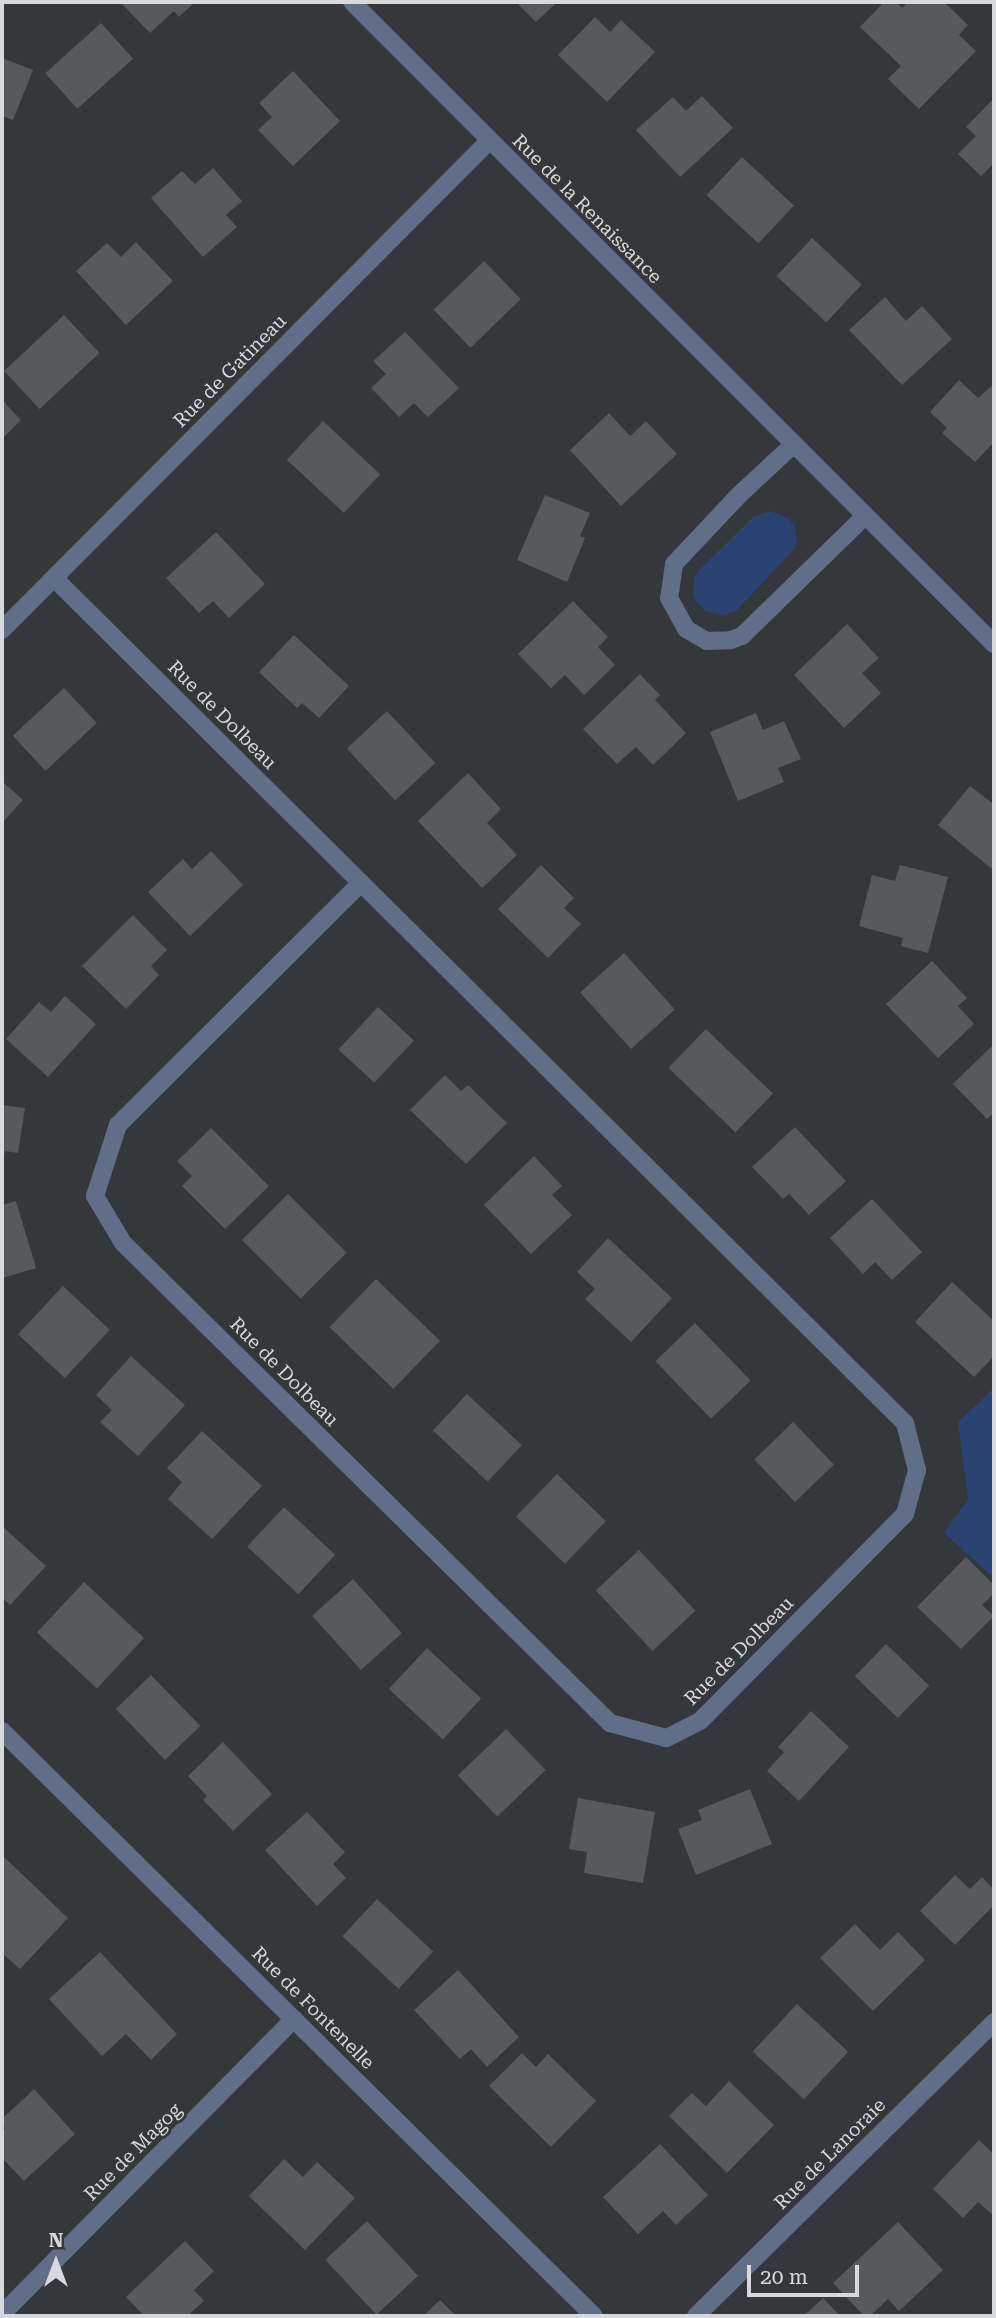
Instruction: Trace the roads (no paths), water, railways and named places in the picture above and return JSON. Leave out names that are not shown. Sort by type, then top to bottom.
[{"type":"street","name":"Rue de la Renaissance","points":[[352,2],[994,644]]},
{"type":"street","name":"Rue de Gatineau","points":[[2,630],[489,141]]},
{"type":"street","points":[[794,444],[740,494],[674,564],[669,598],[686,629],[696,636],[718,642],[742,636],[865,516]]},
{"type":"street","name":"Rue de Dolbeau","points":[[54,578],[905,1423],[917,1470],[905,1514],[700,1721],[666,1738],[610,1723],[123,1243],[95,1196],[117,1125],[361,883]]},
{"type":"street","name":"Rue de Fontenelle","points":[[2,1731],[594,2316]]},
{"type":"street","name":"Rue de Magog","points":[[2,2314],[294,2019]]},
{"type":"street","name":"Rue de Lanoraie","points":[[696,2316],[994,2022]]}]
